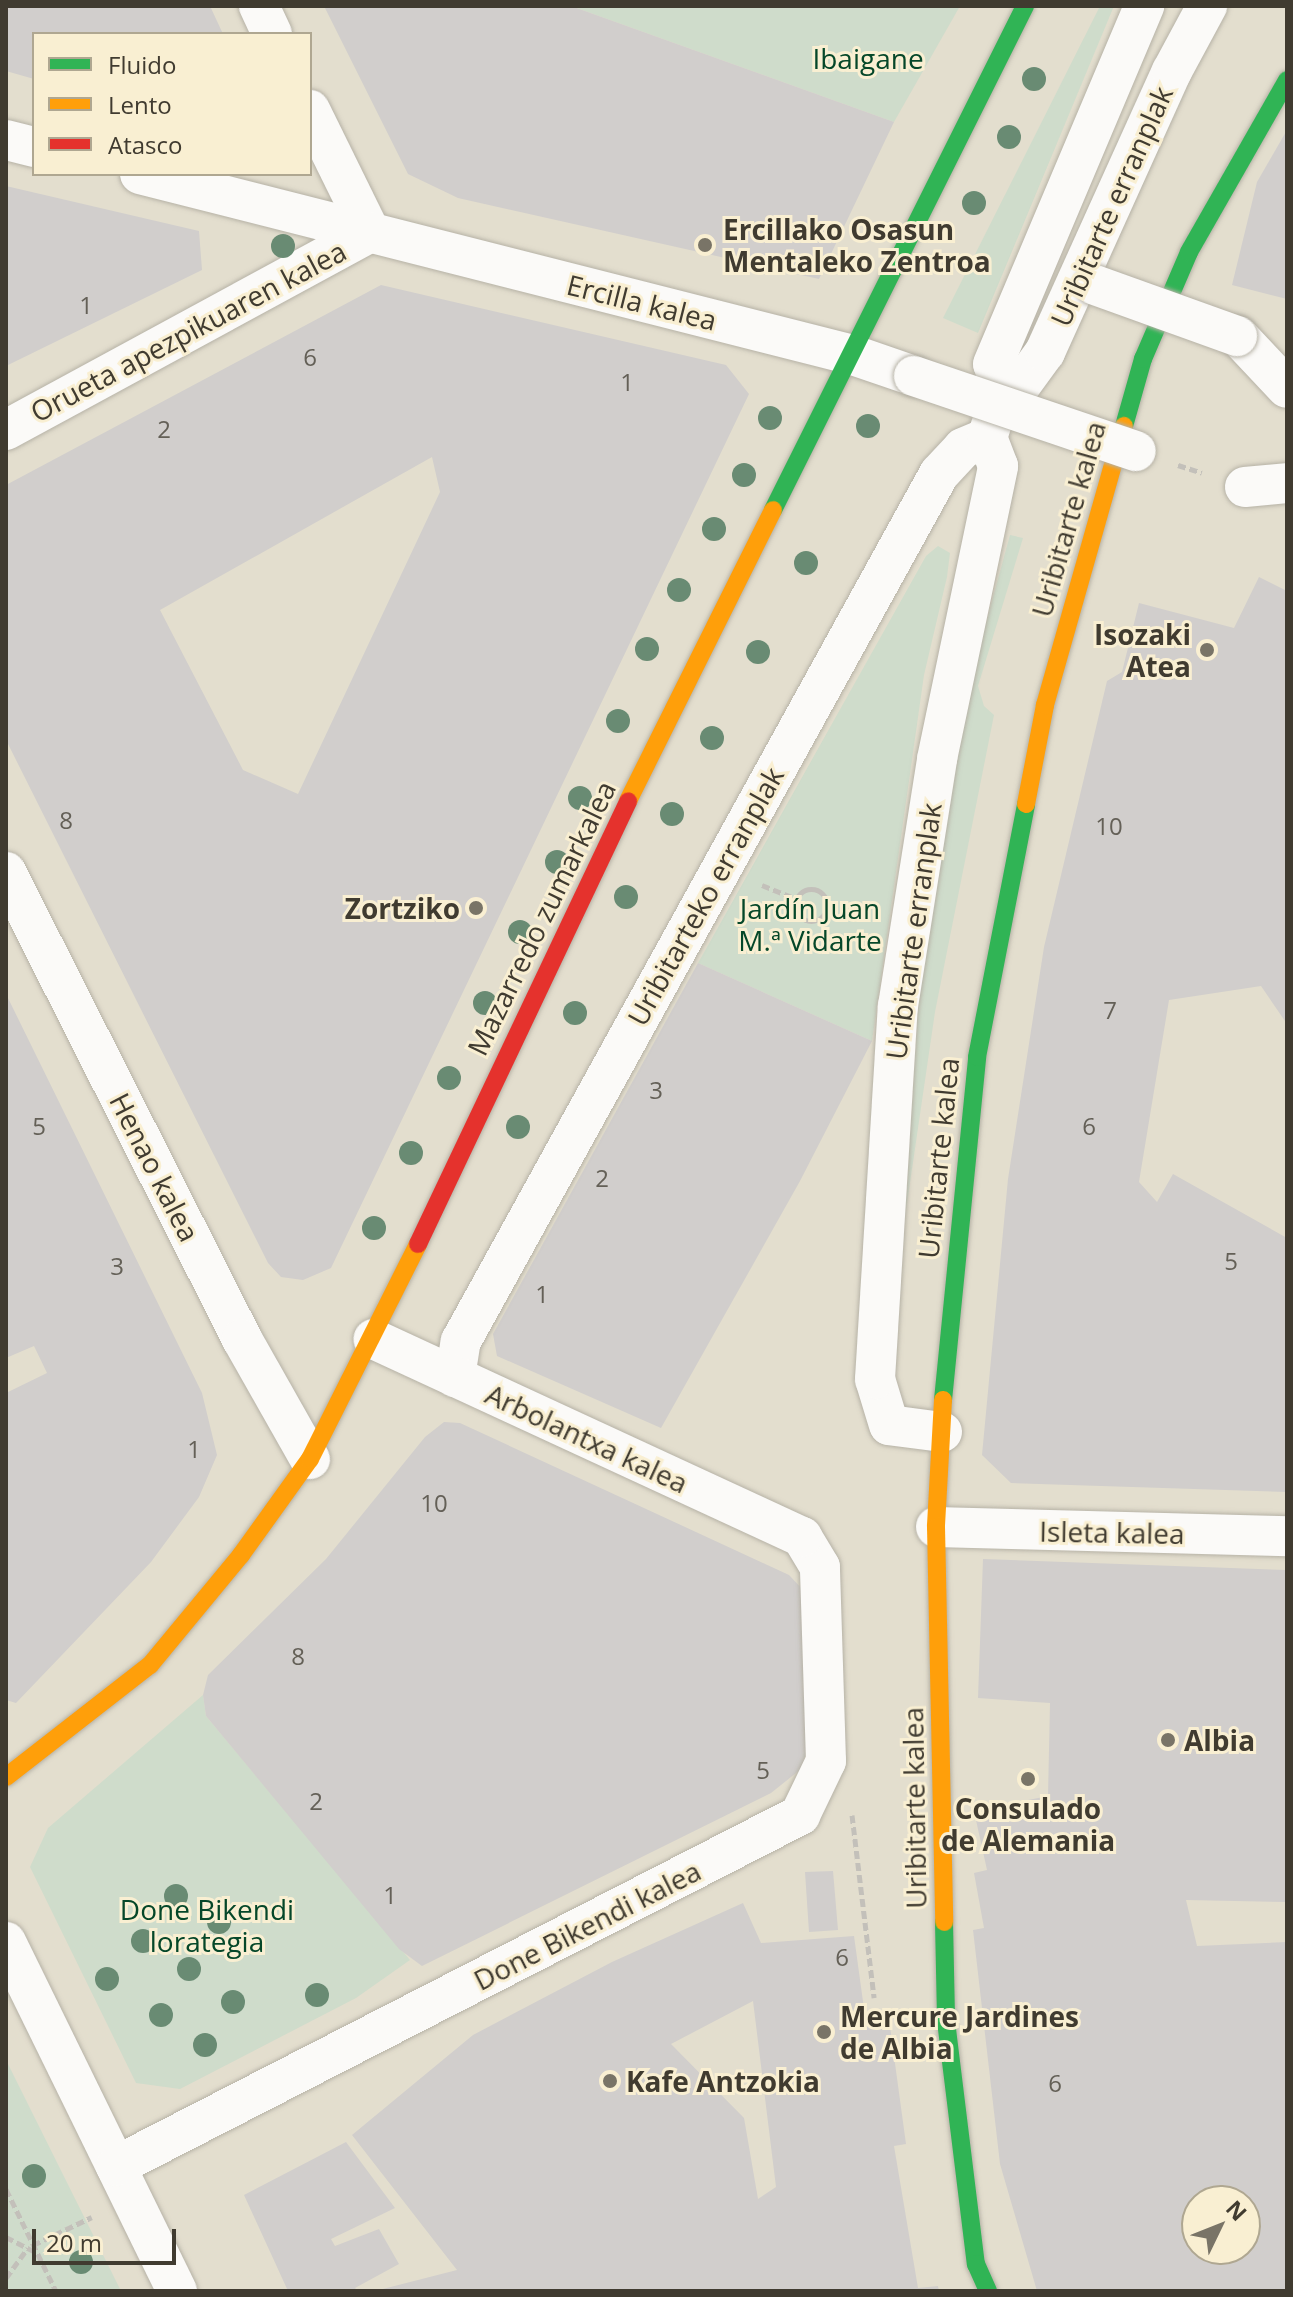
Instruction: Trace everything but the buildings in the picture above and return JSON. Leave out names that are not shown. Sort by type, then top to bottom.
[{"type":"street","points":[[259,6],[271,32]]},
{"type":"street","name":"Mazarredo zumarkalea","points":[[6,1777],[150,1665],[241,1555],[310,1459],[374,1339],[573,911],[1025,6]]},
{"type":"street","name":"Uribitarte erranplak","points":[[942,1432],[889,1425],[873,1352],[898,1006],[937,759],[998,466],[987,438],[1002,391],[993,364],[1144,6]]},
{"type":"street","name":"Uribitarte erranplak","points":[[1002,391],[1018,389],[1045,352],[1085,282],[1207,6]]},
{"type":"street","name":"Uribitarte kalea","points":[[988,2291],[976,2264],[946,2021],[936,1527],[948,1321],[977,1057],[1045,705],[1143,359],[1189,252],[1287,80]]},
{"type":"street","points":[[312,114],[370,232]]},
{"type":"street","points":[[6,140],[32,146]]},
{"type":"street","name":"Ercilla kalea","points":[[148,176],[853,355],[1136,451]]},
{"type":"street","name":"Orueta apezpikuaren kalea","points":[[6,430],[370,232]]},
{"type":"street","points":[[1085,282],[1237,336],[1287,388]]},
{"type":"street","name":"Uribitarteko erranplak","points":[[455,1377],[461,1341],[939,474],[963,448],[987,438]]},
{"type":"street","points":[[1245,487],[1287,483]]},
{"type":"street","name":"Henao kalea","points":[[6,872],[242,1339],[310,1459]]},
{"type":"street","name":"Arbolantxa kalea","points":[[374,1339],[802,1537]]},
{"type":"street","name":"Isleta kalea","points":[[936,1527],[1287,1536]]},
{"type":"street","name":"Done Bikendi kalea","points":[[116,2166],[800,1815],[826,1761],[820,1567],[802,1537]]},
{"type":"street","points":[[6,1942],[177,2291]]},
{"type":"path","points":[[1136,451],[1245,487]]},
{"type":"path","points":[[813,888],[826,901],[826,911],[810,921],[796,909],[796,899],[813,888]]},
{"type":"path","points":[[850,1801],[874,1998]]},
{"type":"path","points":[[6,2189],[30,2246],[37,2253],[56,2291]]},
{"type":"path","points":[[6,2278],[30,2246],[93,2217]]},
{"type":"path","points":[[6,2237],[30,2246]]},
{"type":"green space","name":"Ibaigane","points":[[571,6],[960,6],[894,122]]},
{"type":"green space","points":[[1100,6],[1114,6],[978,333],[943,318]]},
{"type":"green space","points":[[1010,535],[1023,538],[978,686],[984,706],[994,715],[935,1012],[905,1217],[920,976],[968,689]]},
{"type":"green space","name":"Jardín Juan M.ª Vidarte","points":[[938,546],[950,553],[947,577],[924,675],[872,1041],[698,963],[926,556]]},
{"type":"green space","name":"Done Bikendi lorategia","points":[[203,1695],[206,1716],[410,1960],[356,1998],[180,2089],[136,2083],[30,1867],[48,1828]]},
{"type":"green space","points":[[6,2060],[121,2291],[6,2291]]},
{"type":"traffic: fast","points":[[773,510],[1025,6]]},
{"type":"traffic: fast","points":[[1124,426],[1143,359],[1189,252],[1287,80]]},
{"type":"traffic: fast","points":[[943,1400],[977,1057],[1026,804]]},
{"type":"traffic: fast","points":[[944,1922],[946,2021],[976,2264],[988,2291]]},
{"type":"traffic: slow","points":[[1026,804],[1045,705],[1124,426]]},
{"type":"traffic: slow","points":[[628,801],[773,510]]},
{"type":"traffic: slow","points":[[6,1777],[150,1665],[241,1555],[310,1459],[418,1244]]},
{"type":"traffic: slow","points":[[943,1400],[936,1527],[944,1922]]},
{"type":"traffic: jam","points":[[418,1244],[628,801]]},
{"type":"place","name":"Ercillako Osasun Mentaleko Zentroa","points":[[705,245]]},
{"type":"place","name":"Isozaki Atea","points":[[1207,650]]},
{"type":"place","name":"Zortziko","points":[[476,908]]},
{"type":"place","name":"Albia","points":[[1168,1740]]},
{"type":"place","name":"Consulado de Alemania","points":[[1028,1779]]},
{"type":"place","name":"Mercure Jardines de Albia","points":[[824,2032]]},
{"type":"place","name":"Kafe Antzokia","points":[[610,2081]]}]
